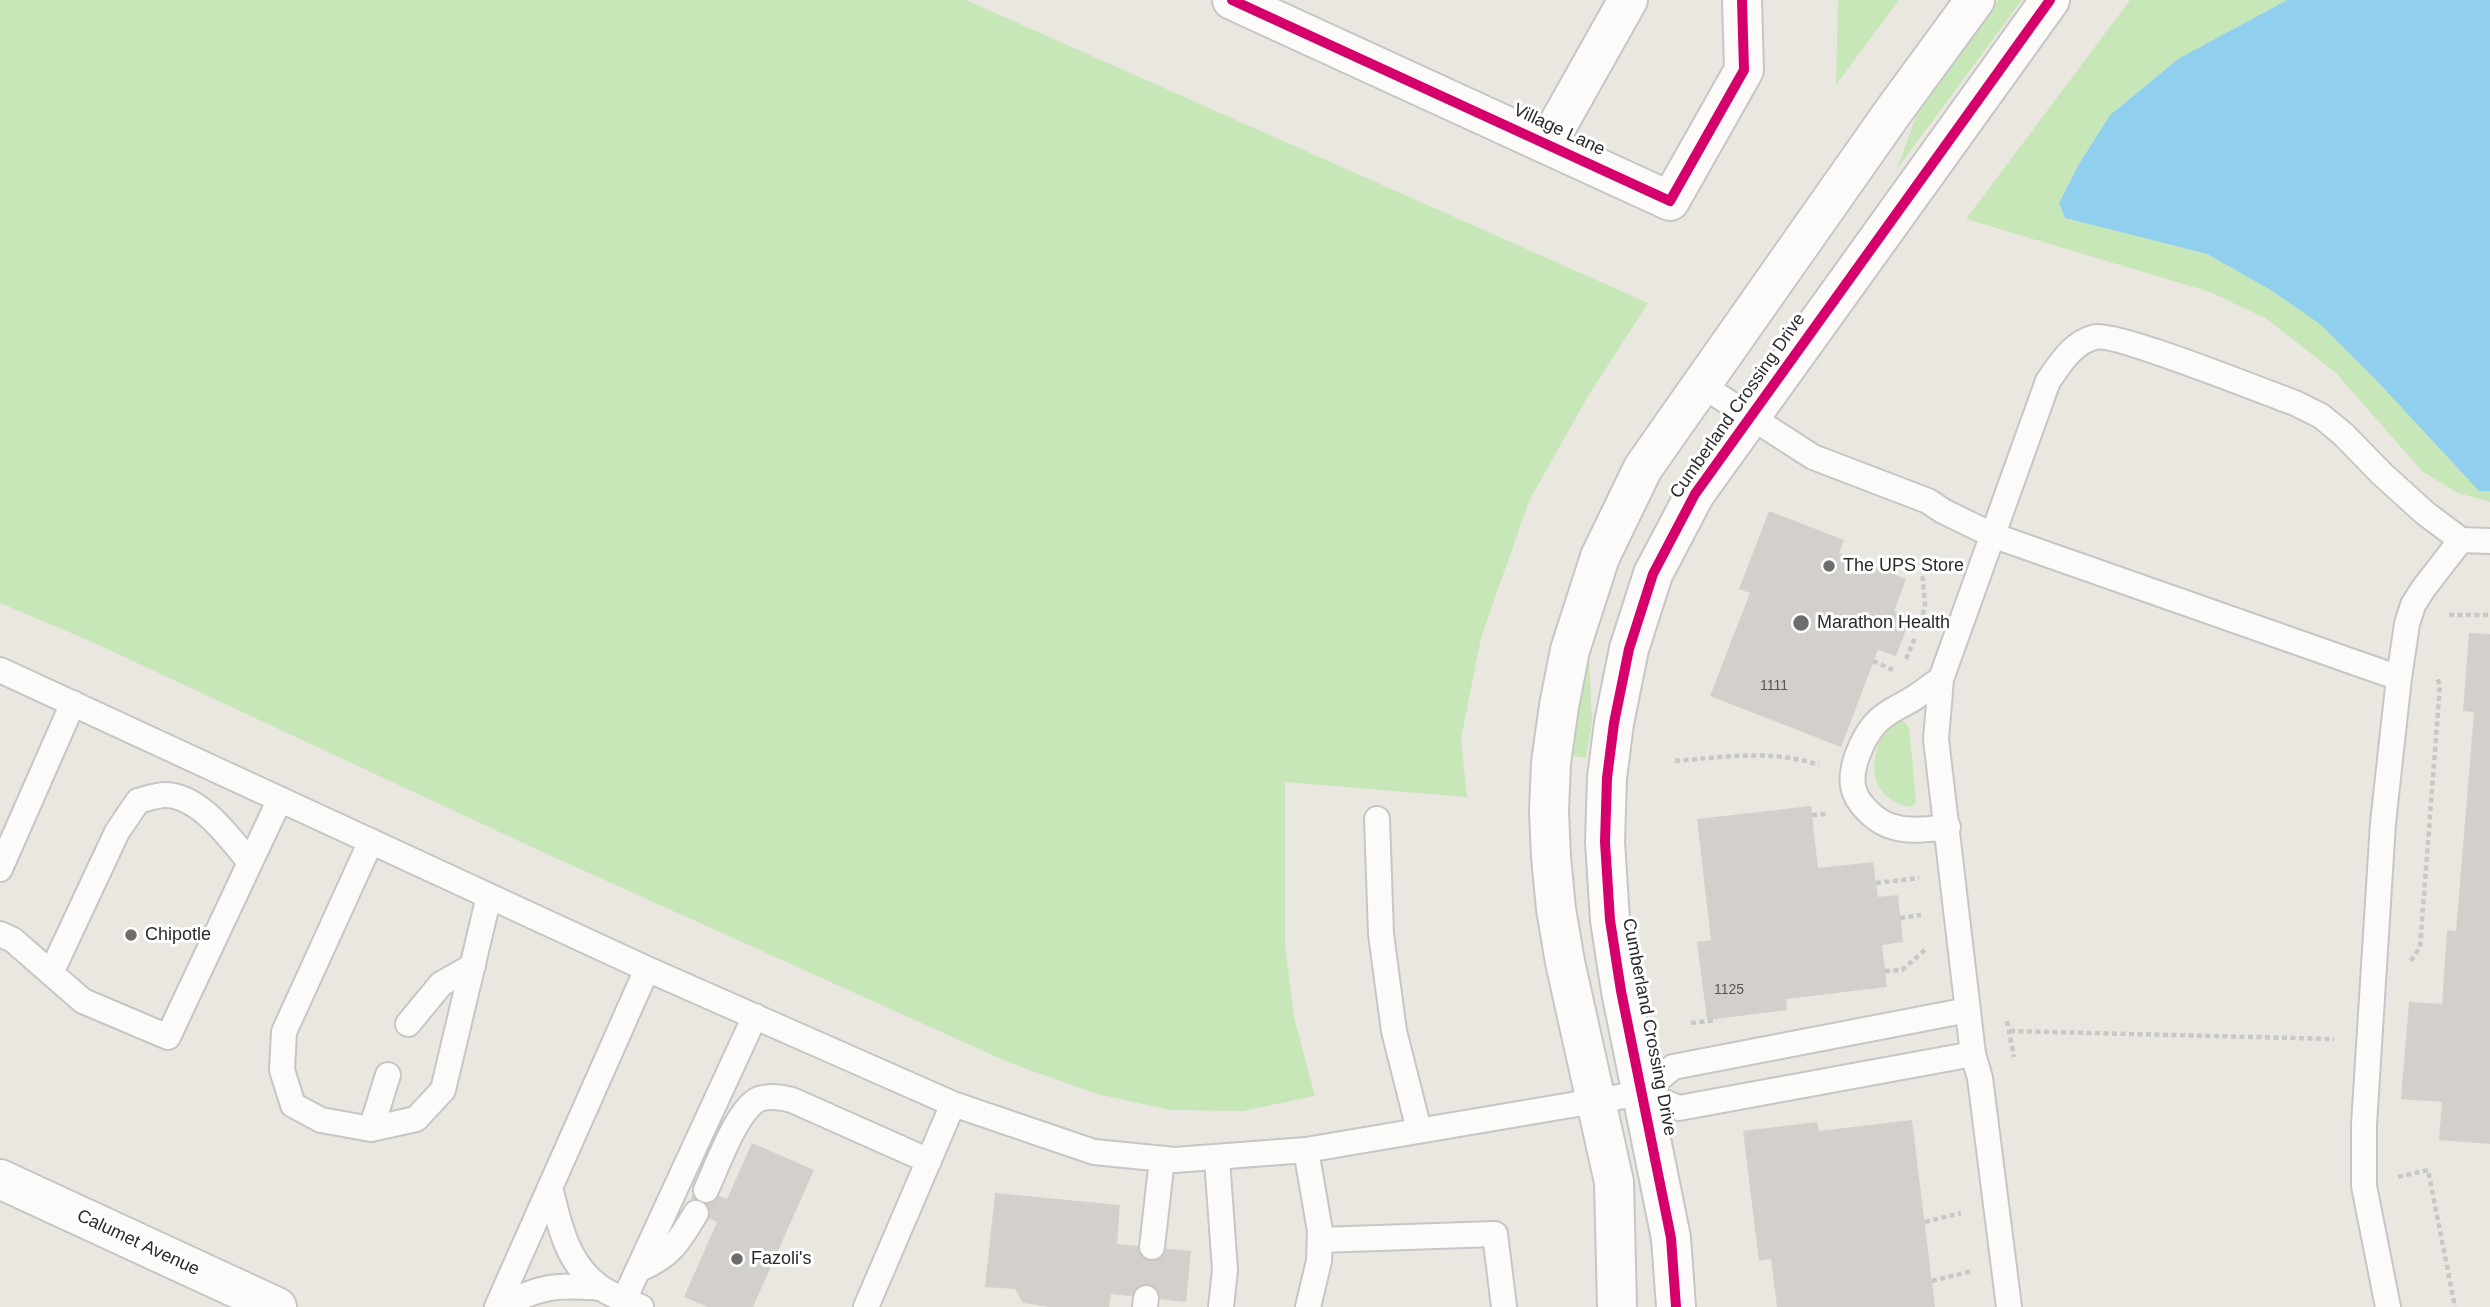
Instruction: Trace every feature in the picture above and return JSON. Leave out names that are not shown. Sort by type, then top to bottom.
[{"type":"street","name":"Village Lane","points":[[1232,0],[1670,201],[1744,70],[1742,0]]},
{"type":"street","name":"Village Lane","points":[[1547,144],[1628,0]]},
{"type":"street","points":[[1617,1307],[1614,1182],[1565,962],[1551,857],[1550,763],[1570,650],[1600,557],[1643,468],[1893,111],[1975,0]]},
{"type":"street","name":"Cumberland Crossing Drive","points":[[1676,1307],[1671,1238],[1621,991],[1610,920],[1605,842],[1607,778],[1614,723],[1629,649],[1653,574],[1695,494],[2050,0]]},
{"type":"street","name":"Calumet Avenue","points":[[0,1179],[277,1307]]},
{"type":"lane","points":[[2009,1307],[1980,1078],[1973,1054],[1936,739],[1941,679],[2048,381],[2071,349],[2096,337],[2127,342],[2295,403],[2321,416],[2399,490],[2461,540],[2490,541]]},
{"type":"lane","points":[[1700,384],[1814,457],[1928,501],[1992,536],[2399,678]]},
{"type":"lane","points":[[2388,1307],[2364,1186],[2364,1125],[2383,823],[2407,624],[2413,605],[2435,570],[2461,540]]},
{"type":"lane","points":[[0,670],[647,969],[953,1104],[1094,1152],[1162,1159],[1217,1159],[1306,1150],[1642,1093],[1673,1067],[1968,1010]]},
{"type":"lane","points":[[1941,679],[1888,712],[1873,725],[1854,768],[1853,786],[1859,801],[1873,816],[1890,827],[1908,830],[1948,827]]},
{"type":"lane","points":[[0,869],[73,703]]},
{"type":"lane","points":[[51,973],[117,832],[138,801],[166,795],[197,805],[222,828],[249,860]]},
{"type":"lane","points":[[0,934],[13,940],[83,1000],[168,1037],[280,799]]},
{"type":"lane","points":[[1377,819],[1381,934],[1394,1031],[1419,1130]]},
{"type":"lane","points":[[371,841],[284,1032],[282,1070],[293,1105],[321,1120],[371,1129],[416,1119],[443,1090],[489,896]]},
{"type":"lane","points":[[408,1024],[441,984],[473,966]]},
{"type":"lane","points":[[499,1307],[647,969]]},
{"type":"lane","points":[[550,1187],[561,1231],[570,1253],[586,1275],[601,1288],[633,1303],[640,1269],[755,1016]]},
{"type":"lane","points":[[1642,1093],[1679,1108],[1973,1054]]},
{"type":"lane","points":[[371,1129],[388,1075]]},
{"type":"lane","points":[[706,1190],[747,1107],[761,1098],[776,1096],[792,1100],[929,1161]]},
{"type":"lane","points":[[866,1307],[953,1104]]},
{"type":"lane","points":[[1306,1150],[1320,1240],[1319,1261],[1308,1307]]},
{"type":"lane","points":[[1153,1247],[1162,1159]]},
{"type":"lane","points":[[1217,1159],[1225,1270],[1221,1307]]},
{"type":"lane","points":[[640,1269],[660,1260],[677,1245],[696,1213]]},
{"type":"lane","points":[[1320,1240],[1495,1234],[1504,1307]]},
{"type":"lane","points":[[499,1307],[525,1293],[556,1286],[601,1288]]},
{"type":"path","points":[[1920,625],[1925,605],[1922,569]]},
{"type":"path","points":[[2440,614],[2490,614]]},
{"type":"path","points":[[1905,661],[1915,637]]},
{"type":"path","points":[[1873,661],[1900,673]]},
{"type":"path","points":[[2407,969],[2420,947],[2440,685],[2435,675]]},
{"type":"path","points":[[1675,761],[1776,755],[1800,758],[1822,766]]},
{"type":"path","points":[[1913,867],[1922,890]]},
{"type":"path","points":[[1876,883],[1919,878]]},
{"type":"path","points":[[1900,918],[1925,915]]},
{"type":"path","points":[[1885,971],[1902,970],[1929,946],[1930,954]]},
{"type":"path","points":[[1691,1023],[1730,1018]]},
{"type":"path","points":[[2010,1031],[2336,1039]]},
{"type":"path","points":[[2390,1178],[2428,1170],[2455,1307]]},
{"type":"path","points":[[1924,1222],[1972,1210]]},
{"type":"path","points":[[1932,1281],[1979,1269]]},
{"type":"green space","points":[[0,0],[966,0],[1648,303],[1587,398],[1529,501],[1481,638],[1461,739],[1467,797],[1285,782],[1285,944],[1294,1017],[1315,1096],[1243,1111],[1171,1110],[1097,1094],[1010,1063],[538,850],[90,641],[0,603]]},
{"type":"green space","points":[[1838,0],[1899,0],[1836,85]]},
{"type":"green space","points":[[1998,0],[2022,0],[1897,169],[1919,108]]},
{"type":"green space","points":[[2130,0],[2287,0],[2178,59],[2110,115],[2079,164],[2059,203],[2065,218],[2207,254],[2269,289],[2320,323],[2479,491],[2490,491],[2490,502],[2458,493],[2423,472],[2335,372],[2265,318],[2210,292],[1966,219]]},
{"type":"green space","points":[[1586,656],[1589,660],[1592,721],[1586,758],[1567,755]]},
{"type":"green space","points":[[1902,719],[1909,727],[1916,800],[1914,805],[1906,807],[1881,791],[1874,768],[1881,738],[1894,723]]},
{"type":"water","points":[[2287,0],[2490,0],[2490,491],[2479,491],[2320,324],[2269,289],[2207,254],[2065,218],[2059,203],[2079,164],[2110,115],[2178,59]]},
{"type":"building","points":[[1769,511],[1844,540],[1839,553],[1906,579],[1894,611],[1911,617],[1896,656],[1878,650],[1841,747],[1710,696],[1750,593],[1739,589]]},
{"type":"building","points":[[2469,633],[2490,634],[2490,1144],[2439,1140],[2442,1102],[2401,1099],[2409,1002],[2442,1004],[2447,930],[2456,931],[2474,712],[2463,711]]},
{"type":"building","points":[[1811,806],[1818,868],[1873,862],[1878,897],[1898,895],[1903,942],[1882,945],[1887,987],[1786,999],[1787,1010],[1707,1020],[1697,942],[1711,940],[1697,819]]},
{"type":"building","points":[[1912,1120],[1935,1307],[1777,1307],[1771,1259],[1759,1261],[1743,1131],[1817,1122],[1819,1131]]},
{"type":"building","name":"Fazoli's","points":[[752,1143],[814,1170],[753,1307],[708,1307],[684,1297],[717,1222],[687,1209],[696,1186],[727,1199]]},
{"type":"building","points":[[995,1193],[1120,1205],[1117,1244],[1191,1251],[1186,1302],[1111,1294],[1109,1307],[1050,1307],[1023,1303],[1015,1289],[985,1287]]},
{"type":"cycle path","points":[[1232,0],[1670,201],[1744,70],[1742,0]]},
{"type":"cycle path","points":[[1676,1307],[1671,1238],[1621,991],[1610,920],[1605,842],[1607,778],[1614,723],[1629,649],[1653,574],[1695,494],[2050,0]]},
{"type":"place","name":"The UPS Store","points":[[1829,566]]},
{"type":"place","name":"Marathon Health","points":[[1801,623]]},
{"type":"place","name":"Chipotle","points":[[131,935]]},
{"type":"place","name":"Fazoli's","points":[[737,1259]]}]
